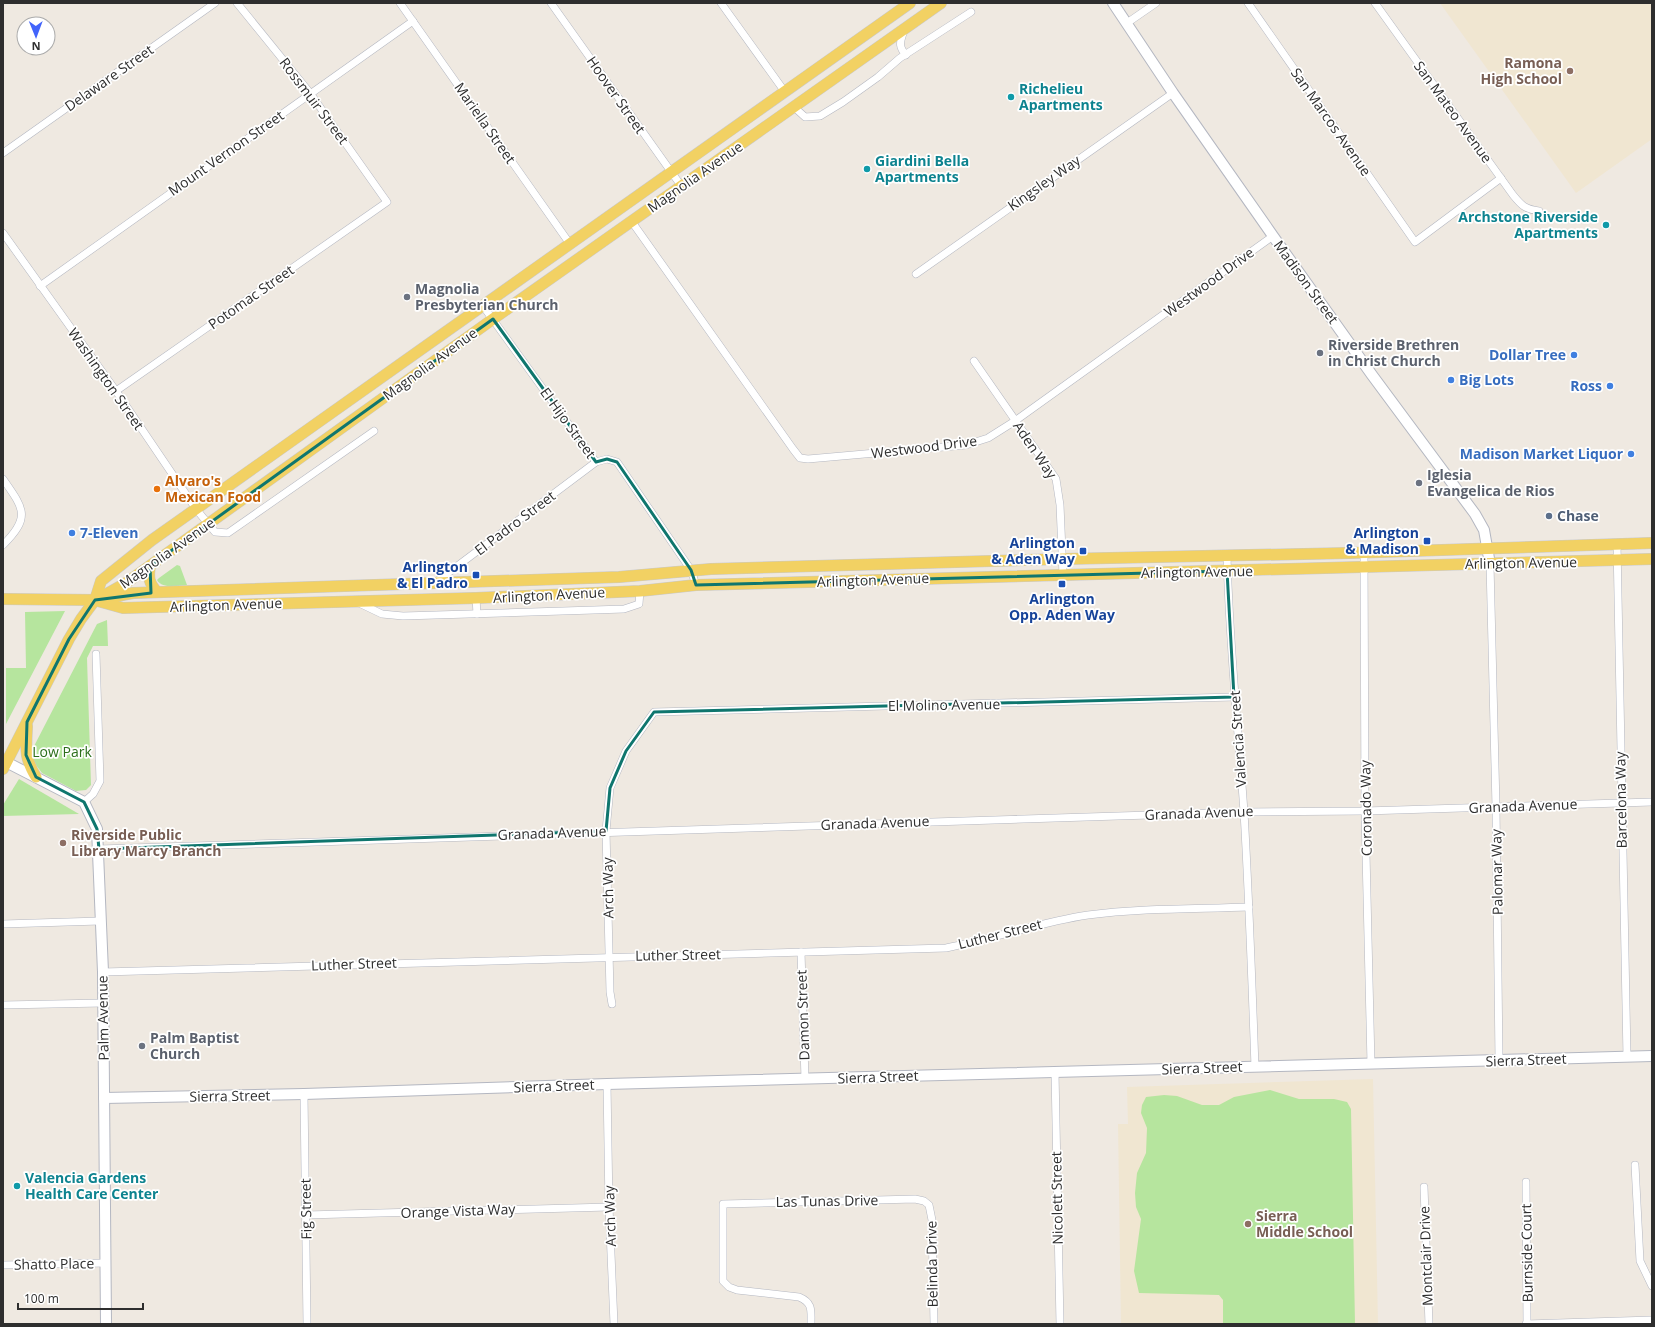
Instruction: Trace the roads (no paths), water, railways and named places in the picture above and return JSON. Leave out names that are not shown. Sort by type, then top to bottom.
[{"type":"main road","name":"Magnolia Avenue","points":[[4,764],[69,639],[95,600],[101,581],[152,540],[910,3]]},
{"type":"main road","name":"Magnolia Avenue","points":[[95,600],[126,583],[493,319],[941,3]]},
{"type":"main road","name":"Arlington Avenue","points":[[3,599],[95,600],[133,593],[619,577],[691,570],[1652,543]]},
{"type":"main road","name":"Arlington Avenue","points":[[95,600],[123,608],[357,602],[640,591],[696,585],[1652,559]]},
{"type":"main road","points":[[150,566],[148,576],[150,583],[157,592]]},
{"type":"main road","points":[[27,722],[26,755],[36,777]]},
{"type":"street","name":"Delaware Street","points":[[3,153],[215,3]]},
{"type":"street","name":"Rossmuir Street","points":[[237,3],[310,93],[387,202]]},
{"type":"street","name":"Mariella Street","points":[[400,3],[570,244]]},
{"type":"street","name":"Hoover Street","points":[[551,3],[682,187]]},
{"type":"street","points":[[721,3],[785,92]]},
{"type":"street","name":"Madison Street","points":[[1113,3],[1173,93],[1273,236],[1372,375],[1475,514],[1484,530],[1490,564]]},
{"type":"street","points":[[1127,22],[1156,3]]},
{"type":"street","name":"San Marcos Avenue","points":[[1248,3],[1415,242],[1501,178]]},
{"type":"street","name":"San Mateo Avenue","points":[[1374,3],[1522,206],[1529,210],[1539,211]]},
{"type":"street","points":[[794,107],[805,118],[820,116],[878,77],[906,55],[971,12]]},
{"type":"street","name":"Mount Vernon Street","points":[[40,286],[413,21]]},
{"type":"street","points":[[904,29],[900,44],[901,49],[906,55]]},
{"type":"street","name":"Kingsley Way","points":[[916,274],[1173,93]]},
{"type":"street","name":"Potomac Street","points":[[116,391],[387,202]]},
{"type":"street","name":"Westwood Drive","points":[[632,222],[800,458],[808,459],[966,445],[988,438],[1015,421],[1273,236]]},
{"type":"street","name":"Washington Street","points":[[3,233],[116,391],[208,525]]},
{"type":"street","name":"El Hijo Street","points":[[483,306],[596,462],[607,459],[618,462],[691,570],[696,585]]},
{"type":"street","name":"Aden Way","points":[[974,361],[1015,421],[1044,459],[1056,479],[1060,505],[1063,574]]},
{"type":"street","points":[[208,525],[215,532],[228,533],[374,431]]},
{"type":"street","name":"El Padro Street","points":[[434,584],[596,462]]},
{"type":"street","points":[[3,479],[18,500],[21,508],[22,519],[18,529],[3,545]]},
{"type":"street","name":"Barcelona Way","points":[[1617,544],[1627,1057]]},
{"type":"street","name":"Coronado Way","points":[[1364,552],[1365,811],[1371,1064]]},
{"type":"street","name":"Valencia Street","points":[[1227,555],[1234,697],[1244,812],[1255,1067]]},
{"type":"street","name":"Palomar Way","points":[[1490,564],[1496,807],[1499,1060]]},
{"type":"street","points":[[357,602],[382,614],[403,616],[624,609],[639,604],[640,591]]},
{"type":"street","points":[[476,598],[477,614]]},
{"type":"street","points":[[4,764],[36,777],[84,802],[93,794],[100,781],[96,654]]},
{"type":"street","name":"El Molino Avenue","points":[[654,712],[1234,697]]},
{"type":"street","name":"Arch Way","points":[[612,1004],[609,956],[606,831],[610,788],[626,751],[654,712]]},
{"type":"street","name":"Palm Avenue","points":[[84,802],[97,829],[99,849],[100,921],[103,972],[102,1003],[106,1324]]},
{"type":"street","name":"Granada Avenue","points":[[99,849],[606,831],[1244,812],[1365,811],[1652,802]]},
{"type":"street","name":"Luther Street","points":[[103,972],[609,956],[946,948],[1050,922],[1088,915],[1120,911],[1249,908]]},
{"type":"street","points":[[3,924],[100,921]]},
{"type":"street","name":"Damon Street","points":[[801,952],[805,1079]]},
{"type":"street","points":[[3,1004],[102,1003]]},
{"type":"street","name":"Sierra Street","points":[[104,1098],[304,1094],[607,1084],[1652,1056]]},
{"type":"street","name":"Nicolett Street","points":[[1055,1072],[1060,1324]]},
{"type":"street","name":"Arch Way","points":[[607,1084],[609,1207],[614,1324]]},
{"type":"street","name":"Fig Street","points":[[304,1094],[307,1324]]},
{"type":"street","points":[[1635,1165],[1640,1261],[1652,1286]]},
{"type":"street","name":"Burnside Court","points":[[1526,1182],[1527,1324]]},
{"type":"street","name":"Montclair Drive","points":[[1424,1187],[1429,1324]]},
{"type":"street","name":"Las Tunas Drive","points":[[812,1324],[811,1307],[806,1300],[799,1297],[737,1290],[729,1287],[723,1281],[723,1204],[915,1199],[924,1201],[929,1205]]},
{"type":"street","name":"Belinda Drive","points":[[929,1205],[932,1220],[934,1324]]},
{"type":"street","name":"Orange Vista Way","points":[[306,1215],[609,1207]]},
{"type":"street","name":"Shatto Place","points":[[3,1265],[106,1262]]},
{"type":"street","points":[[1527,1324],[1652,1320]]},
{"type":"place","name":"Ramona High School","points":[[1570,71]]},
{"type":"place","name":"Richelieu Apartments","points":[[1011,97]]},
{"type":"place","name":"Giardini Bella Apartments","points":[[867,169]]},
{"type":"place","name":"Archstone Riverside Apartments","points":[[1606,225]]},
{"type":"place","name":"Magnolia Presbyterian Church","points":[[407,297]]},
{"type":"place","name":"Riverside Brethren in Christ Church","points":[[1320,353]]},
{"type":"place","name":"Dollar Tree","points":[[1574,355]]},
{"type":"place","name":"Big Lots","points":[[1451,380]]},
{"type":"place","name":"Ross","points":[[1610,386]]},
{"type":"place","name":"Madison Market Liquor","points":[[1631,454]]},
{"type":"place","name":"Iglesia Evangelica de Rios","points":[[1419,483]]},
{"type":"place","name":"Alvaro's Mexican Food","points":[[157,489]]},
{"type":"place","name":"Chase","points":[[1549,516]]},
{"type":"place","name":"7-Eleven","points":[[72,533]]},
{"type":"place","name":"Arlington & Madison","points":[[1427,541]]},
{"type":"place","name":"Arlington & Aden Way","points":[[1083,551]]},
{"type":"place","name":"Arlington & El Padro","points":[[476,575]]},
{"type":"place","name":"Arlington Opp. Aden Way","points":[[1062,584]]},
{"type":"place","name":"Riverside Public Library Marcy Branch","points":[[63,843]]},
{"type":"place","name":"Palm Baptist Church","points":[[142,1046]]},
{"type":"place","name":"Valencia Gardens Health Care Center","points":[[17,1186]]},
{"type":"place","name":"Sierra Middle School","points":[[1248,1224]]},
{"type":"park label","name":"Low Park","points":[[62,752]]}]
